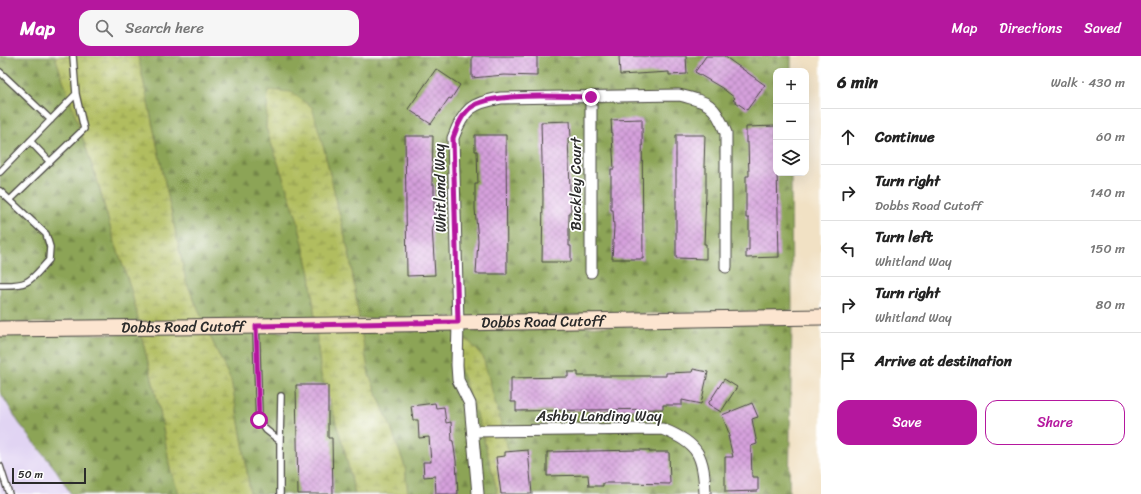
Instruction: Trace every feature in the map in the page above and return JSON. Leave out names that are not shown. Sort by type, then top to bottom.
[{"type":"street","name":"Whitland Way","points":[[458,322],[453,138],[460,120],[470,108],[482,101],[501,98],[679,95],[701,100],[718,114],[726,133],[726,267]]},
{"type":"street","name":"Buckley Court","points":[[591,97],[591,272]]},
{"type":"street","name":"Dobbs Road Cutoff","points":[[0,329],[821,317]]},
{"type":"street","points":[[458,322],[458,380],[470,404],[474,431],[478,494]]},
{"type":"street","name":"Ashby Landing Way","points":[[474,431],[662,429],[680,436],[694,448],[702,462],[705,494]]},
{"type":"lane","points":[[10,200],[84,129],[76,94],[73,56]]},
{"type":"lane","points":[[0,72],[52,120]]},
{"type":"lane","points":[[0,172],[76,94]]},
{"type":"lane","points":[[30,142],[50,162]]},
{"type":"lane","points":[[0,191],[46,234],[50,247],[49,260],[28,283],[18,286],[0,285]]},
{"type":"lane","points":[[256,326],[259,420],[266,430],[280,441]]},
{"type":"lane","points":[[280,494],[281,396]]},
{"type":"lane","points":[[0,466],[9,494]]},
{"type":"shaded area","points":[[0,392],[19,423],[56,470],[71,494],[0,494]]},
{"type":"green space","points":[[0,56],[55,56],[98,183],[113,237],[130,286],[139,322],[0,323]]},
{"type":"green space","points":[[55,56],[138,56],[186,281],[203,321],[139,322],[130,286],[113,237],[98,183]]},
{"type":"green space","points":[[138,56],[791,56],[791,68],[773,68],[773,176],[791,176],[792,311],[359,319],[350,258],[324,149],[268,90],[266,128],[297,218],[310,274],[315,319],[203,321],[186,281]]},
{"type":"green space","points":[[268,90],[291,92],[312,107],[324,149],[350,258],[359,319],[315,319],[310,274],[297,218],[266,128]]},
{"type":"green space","points":[[792,323],[789,494],[520,494],[453,350],[480,425],[497,490],[496,494],[408,494],[405,467],[390,425],[369,375],[361,330]]},
{"type":"green space","points":[[361,330],[369,375],[390,425],[405,467],[408,494],[355,494],[344,448],[321,375],[316,331]]},
{"type":"green space","points":[[316,331],[321,375],[344,448],[355,494],[250,494],[243,444],[231,381],[208,332]]},
{"type":"green space","points":[[208,332],[231,381],[243,444],[250,494],[179,494],[170,468],[160,411],[141,334]]},
{"type":"green space","points":[[0,334],[141,334],[160,411],[170,468],[179,494],[71,494],[56,470],[19,423],[0,392]]},
{"type":"green space","points":[[468,340],[483,357],[520,494],[496,494],[497,490],[480,425],[453,350],[453,341]]},
{"type":"building","points":[[472,56],[537,56],[537,76],[504,75],[472,78]]},
{"type":"building","points":[[619,56],[686,56],[687,74],[669,75],[669,72],[620,75]]},
{"type":"building","points":[[706,56],[724,56],[765,85],[747,110],[733,100],[735,98],[722,88],[695,72]]},
{"type":"building","points":[[436,69],[460,85],[431,124],[408,109]]},
{"type":"building","points":[[642,119],[643,259],[612,259],[614,227],[613,210],[611,210],[611,169],[614,169],[611,120]]},
{"type":"building","points":[[570,121],[571,138],[568,138],[571,213],[569,213],[569,246],[571,246],[571,262],[542,262],[543,197],[541,122]]},
{"type":"building","points":[[773,126],[773,176],[777,176],[779,257],[746,258],[746,250],[749,250],[749,218],[746,218],[746,176],[749,176],[746,127]]},
{"type":"building","points":[[475,135],[506,135],[507,274],[476,274],[478,240],[475,209],[475,184],[478,184]]},
{"type":"building","points":[[676,135],[705,135],[704,167],[706,167],[706,193],[704,244],[706,244],[706,259],[676,258]]},
{"type":"building","points":[[405,136],[433,136],[432,184],[434,184],[434,226],[432,226],[435,275],[407,276]]},
{"type":"building","points":[[693,369],[708,372],[701,404],[682,400],[682,405],[663,405],[663,409],[516,411],[516,402],[511,402],[511,378],[568,377],[568,372],[578,372],[578,376],[666,376],[666,373],[692,372]]},
{"type":"building","points":[[724,379],[737,387],[721,412],[708,404]]},
{"type":"building","points":[[296,385],[328,385],[328,438],[332,438],[333,494],[298,494]]},
{"type":"building","points":[[435,403],[436,408],[444,407],[446,423],[451,422],[452,441],[456,461],[458,494],[436,494],[435,476],[424,477],[423,462],[431,462],[429,437],[419,438],[418,420],[413,420],[411,406]]},
{"type":"building","points":[[752,403],[758,417],[752,419],[757,444],[751,446],[752,477],[758,477],[758,491],[725,492],[725,457],[733,457],[728,436],[730,436],[722,415]]},
{"type":"building","points":[[528,450],[532,494],[501,494],[496,457],[505,456],[505,452]]},
{"type":"building","points":[[649,450],[649,452],[669,452],[670,484],[603,483],[603,486],[589,486],[588,475],[547,476],[547,452]]},
{"type":"route","points":[[259,420],[256,326],[458,322],[453,138],[460,120],[470,108],[482,101],[501,98],[591,97]]}]
